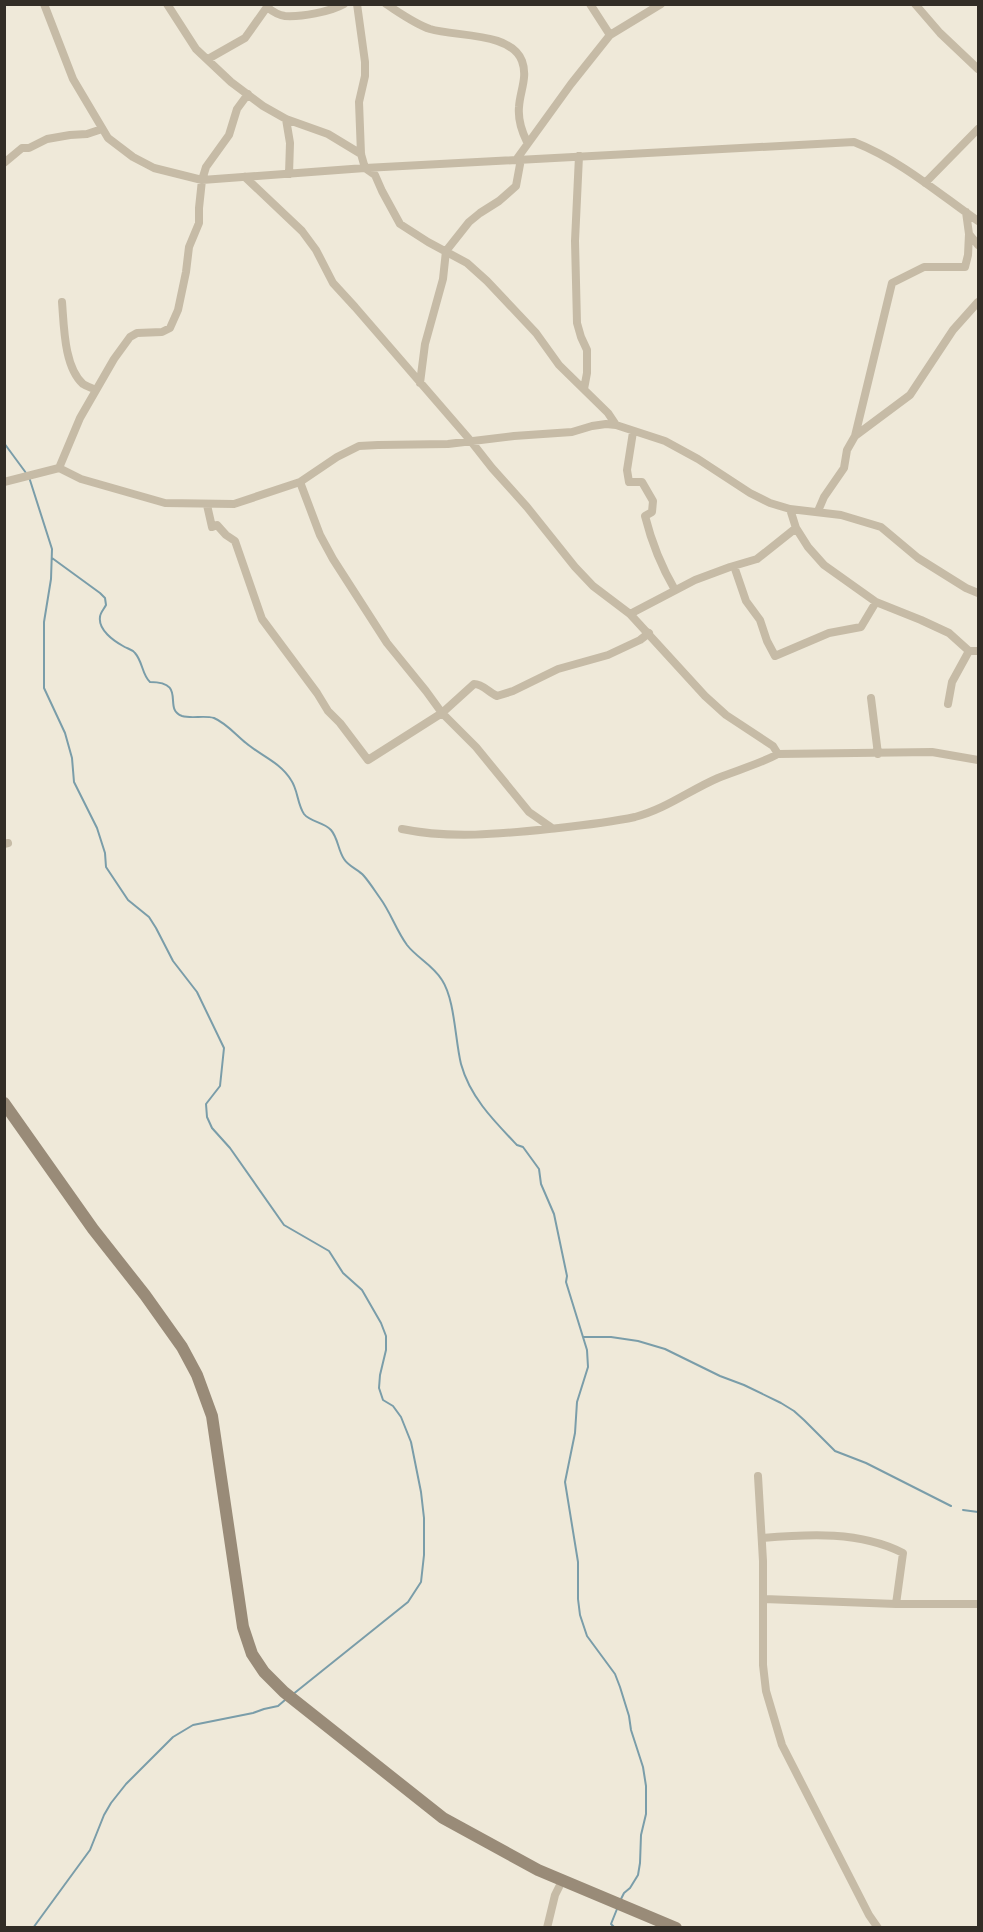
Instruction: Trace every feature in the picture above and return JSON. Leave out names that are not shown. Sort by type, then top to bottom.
[{"type":"street","points":[[44,4],[73,79],[108,138],[133,157],[154,168],[202,180],[519,159],[854,142],[897,163],[978,221]]},
{"type":"street","points":[[166,4],[196,49],[231,82],[286,119],[328,135],[361,154]]},
{"type":"street","points":[[208,59],[245,38],[267,6],[275,13],[284,16],[324,11],[344,4]]},
{"type":"street","points":[[357,4],[365,62],[365,76],[359,102],[361,154],[365,168],[375,175],[400,224],[467,263],[510,304],[536,333],[559,365],[608,413],[616,425]]},
{"type":"street","points":[[386,4],[430,29],[502,42],[513,48],[521,58],[523,66],[524,81],[519,108],[523,134],[527,142]]},
{"type":"street","points":[[590,4],[610,35]]},
{"type":"street","points":[[420,383],[425,344],[443,279],[446,251],[469,222],[516,186],[519,159],[527,142],[610,35],[661,4]]},
{"type":"street","points":[[915,4],[940,33],[978,69]]},
{"type":"street","points":[[59,468],[96,390],[130,337],[137,333],[162,332],[170,328],[178,310],[189,247],[199,223],[202,180],[206,167],[229,135],[237,109],[248,94]]},
{"type":"street","points":[[286,119],[290,143],[290,174]]},
{"type":"street","points":[[4,162],[22,148],[29,148],[47,139],[87,135],[102,129]]},
{"type":"street","points":[[925,183],[978,129]]},
{"type":"street","points":[[579,156],[574,241],[577,323],[587,350],[584,389]]},
{"type":"street","points":[[245,177],[302,231],[316,250],[333,283],[470,440],[575,567],[593,586],[630,614],[705,696],[726,715],[773,746],[778,754]]},
{"type":"street","points":[[966,212],[978,229]]},
{"type":"street","points":[[819,511],[824,497],[844,468],[847,450],[855,436],[892,283],[924,267],[965,267],[969,234],[966,212]]},
{"type":"street","points":[[969,234],[978,245]]},
{"type":"street","points":[[62,302],[68,357],[83,384],[96,390]]},
{"type":"street","points":[[855,436],[910,395],[953,330],[978,302]]},
{"type":"street","points":[[4,482],[59,468],[81,479],[165,503],[234,504],[300,482],[337,457],[359,446],[434,445],[470,440],[561,434],[606,424],[616,425],[666,441],[770,503],[790,509],[819,511],[880,527],[918,558],[978,593]]},
{"type":"street","points":[[633,432],[627,470],[629,482],[642,482],[653,501],[652,512],[645,516],[651,541],[660,564],[675,590]]},
{"type":"street","points":[[300,482],[320,535],[387,643],[442,713],[476,747],[529,812],[552,828]]},
{"type":"street","points":[[207,505],[212,527],[217,525],[225,535],[235,541],[262,619],[328,711],[360,747],[368,760],[442,713],[474,684],[481,684],[497,696],[513,691],[558,669],[608,654],[640,640],[649,633]]},
{"type":"street","points":[[790,509],[796,528],[824,566],[876,602],[949,633],[974,651],[952,682],[948,704]]},
{"type":"street","points":[[630,614],[712,573],[757,559],[796,528]]},
{"type":"street","points":[[734,566],[746,601],[760,620],[775,656],[829,633],[861,627],[876,602]]},
{"type":"street","points":[[871,698],[878,754]]},
{"type":"street","points":[[402,829],[421,833],[487,835],[627,818],[653,811],[717,778],[763,762],[778,754],[932,752],[978,760]]},
{"type":"street","points":[[4,1103],[93,1229],[177,1340],[197,1375],[212,1416],[243,1627],[252,1654],[264,1672],[284,1692],[443,1818],[529,1865],[675,1928]]},
{"type":"street","points":[[758,1476],[762,1538],[765,1682],[782,1744],[869,1915],[878,1928]]},
{"type":"street","points":[[762,1538],[809,1534],[889,1546],[903,1553],[896,1604]]},
{"type":"street","points":[[764,1599],[896,1604],[978,1604]]},
{"type":"street","points":[[547,1928],[555,1895],[562,1879]]},
{"type":"waterway","points":[[4,443],[29,477],[52,549],[51,579],[44,622],[44,688],[65,733],[72,758],[74,782],[97,828],[105,853],[106,867],[128,900],[149,917],[173,961],[197,992],[224,1048],[220,1086],[206,1104],[207,1117],[212,1128],[230,1148],[284,1225],[329,1251],[343,1273],[362,1290],[386,1336],[386,1350],[379,1388],[383,1400],[393,1406],[401,1417],[411,1442],[424,1518],[421,1582],[408,1602],[292,1695]]},
{"type":"waterway","points":[[52,558],[105,598],[106,605],[100,617],[104,631],[115,641],[134,652],[150,682],[168,686],[172,691],[176,713],[186,717],[210,717],[218,720],[287,774],[304,814],[331,830],[344,859],[370,884],[407,945],[442,980],[450,998],[461,1064],[470,1087],[492,1118],[517,1145],[523,1147],[539,1169],[541,1184],[554,1214],[567,1276],[566,1282],[587,1350],[588,1367],[577,1402],[575,1433],[565,1482],[578,1562],[580,1615],[587,1636],[615,1674],[629,1716],[646,1786],[646,1814],[641,1835],[638,1875],[620,1901]]},
{"type":"waterway","points":[[583,1337],[611,1337],[638,1341],[665,1349],[744,1385],[794,1411],[835,1451],[866,1463],[951,1506]]},
{"type":"waterway","points":[[963,1510],[978,1512]]},
{"type":"waterway","points":[[33,1928],[90,1850],[111,1803],[126,1784],[173,1737],[193,1725],[253,1713],[278,1706],[285,1700]]},
{"type":"waterway","points":[[615,1928],[611,1924],[617,1909]]}]
